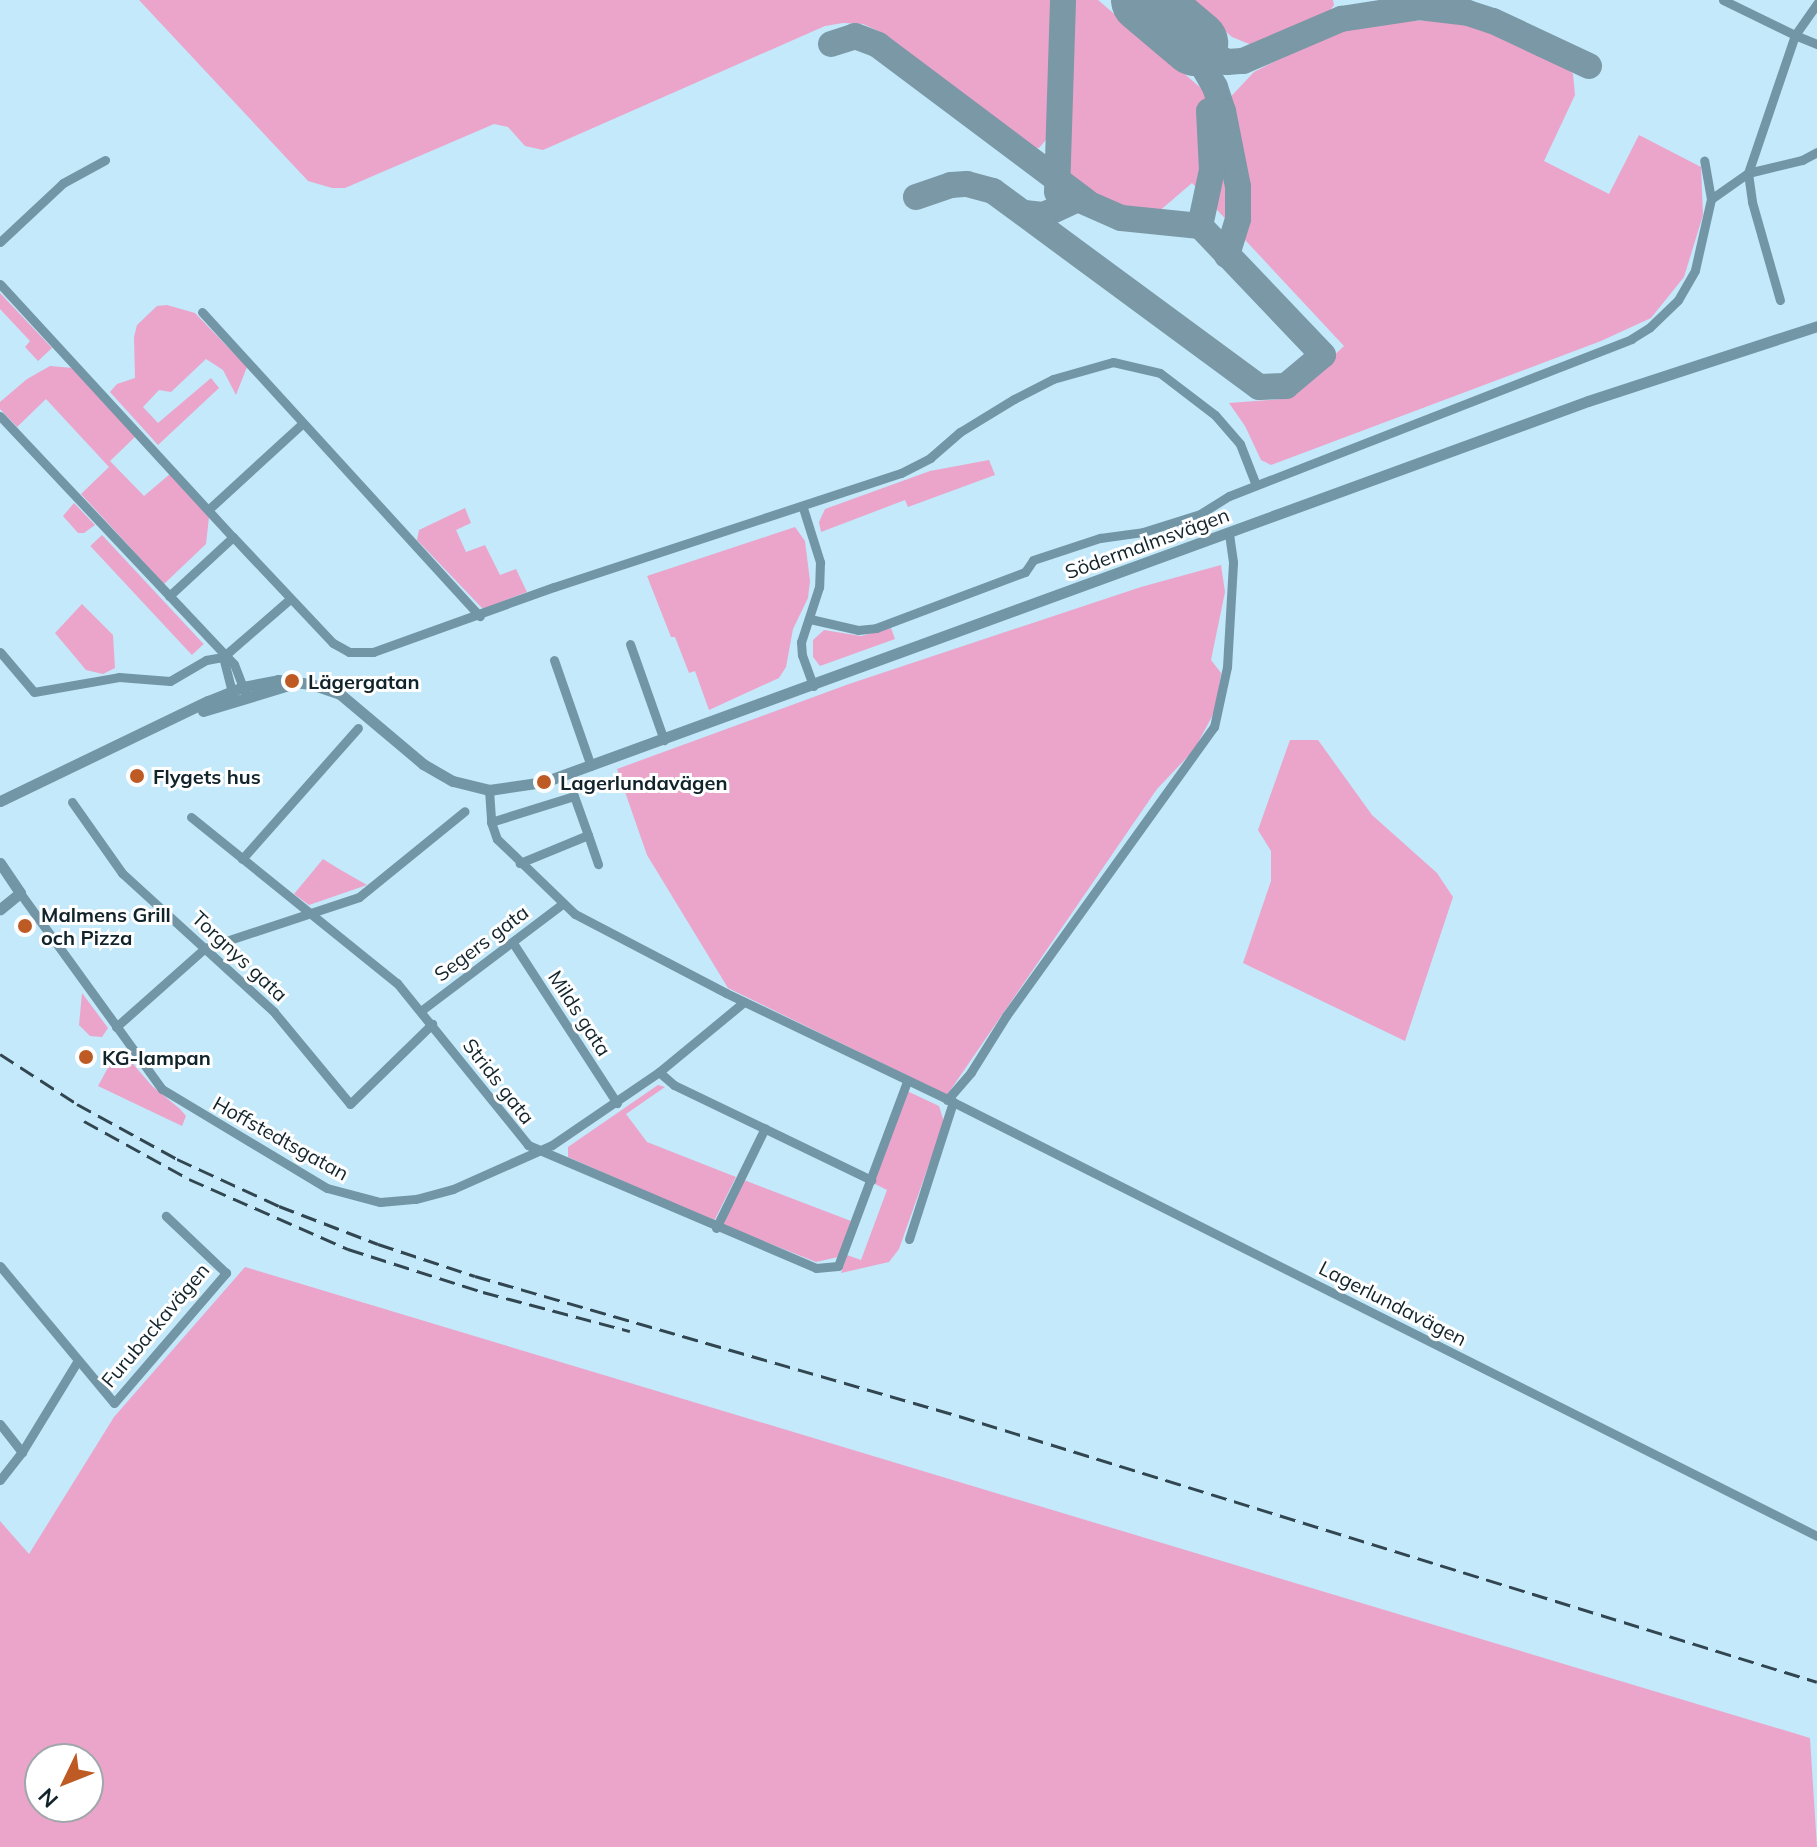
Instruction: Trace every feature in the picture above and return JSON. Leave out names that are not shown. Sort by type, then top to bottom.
[{"type":"street","points":[[1723,0],[1817,44]]},
{"type":"street","points":[[1780,300],[1752,202],[1748,173],[1795,35],[1817,3]]},
{"type":"street","points":[[1711,199],[1748,173],[1802,160],[1817,152]]},
{"type":"street","points":[[0,242],[63,183],[105,160]]},
{"type":"street","points":[[810,619],[858,630],[876,628],[1025,572],[1033,560],[1100,538],[1143,532],[1200,514],[1229,496],[1593,356],[1650,327],[1678,300],[1695,270],[1711,199],[1704,161]]},
{"type":"street","points":[[0,284],[290,599],[333,643],[356,654],[373,652],[554,587],[803,508],[915,467],[979,419],[1053,379],[1113,362],[1160,373],[1215,415],[1240,444],[1256,485]]},
{"type":"street","points":[[202,312],[480,616]]},
{"type":"street","name":"Södermalmsvägen","points":[[489,790],[544,782],[591,766],[1588,401],[1817,326]]},
{"type":"street","points":[[0,416],[223,657],[234,664],[239,694]]},
{"type":"street","points":[[209,509],[303,423]]},
{"type":"street","points":[[803,508],[820,562],[819,587],[801,642],[802,655],[813,686]]},
{"type":"street","points":[[909,1239],[950,1101],[1006,1016],[1214,727],[1227,667],[1233,562],[1229,532]]},
{"type":"street","points":[[169,596],[233,537]]},
{"type":"street","points":[[0,652],[34,692],[119,677],[170,681],[206,660],[223,657],[290,599]]},
{"type":"street","points":[[630,644],[664,740]]},
{"type":"street","points":[[554,660],[591,766]]},
{"type":"street","points":[[0,801],[159,726],[239,694],[311,684],[340,694],[358,706],[431,770],[453,781],[489,790]]},
{"type":"street","points":[[242,859],[358,728]]},
{"type":"street","name":"Lagerlundavägen","points":[[489,790],[491,822],[497,839],[562,904],[588,922],[1817,1536]]},
{"type":"street","points":[[491,822],[574,796],[598,864]]},
{"type":"street","name":"Torgnys gata","points":[[72,802],[122,873],[274,1012],[350,1104],[432,1024]]},
{"type":"street","points":[[116,1027],[205,948],[367,893],[465,811]]},
{"type":"street","name":"Strids gata","points":[[191,817],[389,975],[422,1010],[513,1130],[537,1150],[816,1268],[838,1266],[871,1180]]},
{"type":"street","points":[[520,863],[588,835]]},
{"type":"street","points":[[0,863],[20,893],[0,909]]},
{"type":"street","name":"Hoffstedtsgatan","points":[[20,893],[116,1027],[171,1096],[327,1188],[354,1198],[397,1202],[416,1199],[453,1189],[552,1145],[659,1072],[744,1002]]},
{"type":"street","name":"Segers gata","points":[[422,1010],[562,904]]},
{"type":"street","name":"Milds gata","points":[[513,943],[617,1103]]},
{"type":"street","points":[[659,1072],[674,1085],[871,1180],[907,1081]]},
{"type":"street","points":[[716,1228],[765,1128]]},
{"type":"street","name":"Furubackavägen","points":[[0,1266],[114,1403],[226,1273],[166,1216]]},
{"type":"street","points":[[0,1480],[22,1452],[77,1362]]},
{"type":"street","points":[[0,1424],[22,1452]]},
{"type":"shaded area","points":[[139,0],[1055,0],[1051,134],[1039,148],[1030,147],[880,32],[863,24],[843,23],[825,26],[543,150],[525,146],[508,127],[494,124],[345,188],[332,188],[308,181]]},
{"type":"shaded area","points":[[1070,0],[1098,0],[1222,106],[1254,72],[1345,25],[1429,20],[1489,29],[1564,63],[1573,74],[1575,95],[1544,161],[1609,194],[1639,135],[1701,167],[1703,215],[1684,277],[1651,318],[1601,341],[1271,465],[1261,460],[1245,426],[1229,403],[1282,399],[1297,390],[1344,346],[1192,183],[1157,213],[1146,214],[1112,207],[1071,179],[1065,157]]},
{"type":"shaded area","points":[[1189,0],[1333,0],[1334,5],[1324,19],[1296,34],[1254,46],[1232,37]]},
{"type":"shaded area","points":[[0,293],[52,348],[38,361],[25,347],[30,341],[0,309]]},
{"type":"shaded area","points":[[167,305],[195,313],[247,367],[236,395],[223,370],[206,359],[171,392],[159,390],[143,407],[158,423],[211,378],[219,388],[158,445],[110,392],[117,384],[135,378],[134,337],[137,325],[157,306]]},
{"type":"shaded area","points":[[50,366],[73,368],[136,436],[110,461],[144,496],[170,474],[209,517],[206,544],[164,584],[81,494],[109,467],[46,399],[17,427],[0,409],[0,402],[27,379]]},
{"type":"shaded area","points":[[989,460],[995,475],[908,507],[905,500],[821,532],[819,522],[825,509],[930,471]]},
{"type":"shaded area","points":[[74,503],[95,525],[84,533],[78,533],[63,516]]},
{"type":"shaded area","points":[[465,508],[471,523],[456,530],[466,552],[485,545],[500,575],[516,569],[527,592],[483,609],[417,540],[419,530]]},
{"type":"shaded area","points":[[795,527],[805,541],[810,581],[808,598],[793,629],[786,667],[779,678],[709,710],[695,671],[689,673],[675,637],[671,637],[647,576]]},
{"type":"shaded area","points":[[102,535],[204,644],[192,655],[90,546]]},
{"type":"shaded area","points":[[1221,565],[1225,592],[1211,660],[1221,673],[1216,709],[1194,750],[1157,789],[947,1095],[728,988],[647,855],[617,769],[849,684],[1141,587]]},
{"type":"shaded area","points":[[82,604],[113,635],[115,668],[103,674],[86,670],[55,633]]},
{"type":"shaded area","points":[[891,628],[895,639],[820,666],[813,657],[813,640],[824,630],[861,636]]},
{"type":"shaded area","points":[[1290,740],[1318,740],[1372,815],[1437,873],[1453,897],[1405,1041],[1243,963],[1271,881],[1271,851],[1258,830]]},
{"type":"shaded area","points":[[323,859],[367,885],[309,905],[294,894]]},
{"type":"shaded area","points":[[82,993],[108,1028],[102,1037],[90,1036],[79,1025]]},
{"type":"shaded area","points":[[121,1050],[152,1086],[186,1116],[182,1126],[98,1086],[116,1053]]},
{"type":"shaded area","points":[[658,1085],[665,1087],[626,1114],[647,1142],[736,1177],[714,1221],[568,1157],[568,1147]]},
{"type":"shaded area","points":[[907,1091],[939,1106],[944,1122],[899,1249],[889,1262],[841,1273],[847,1255],[861,1260],[887,1190],[873,1183]]},
{"type":"shaded area","points":[[744,1180],[851,1221],[838,1257],[816,1262],[721,1224]]},
{"type":"shaded area","points":[[245,1267],[1810,1738],[1817,1847],[0,1847],[0,1521],[29,1554],[114,1417]]},
{"type":"taxiway","points":[[1057,192],[1063,0]]},
{"type":"taxiway","points":[[1195,43],[1227,62],[1243,61],[1341,19],[1419,7],[1468,13],[1493,21],[1589,66]]},
{"type":"taxiway","points":[[831,44],[855,36],[878,45],[1086,201]]},
{"type":"taxiway","points":[[1192,47],[1215,87],[1223,111],[1238,187],[1238,219],[1227,255]]},
{"type":"taxiway","points":[[1200,226],[1212,170],[1209,111]]},
{"type":"taxiway","points":[[916,197],[951,185],[967,184],[993,191],[1259,387],[1286,386],[1323,355],[1200,226],[1121,218],[1078,199],[1043,215],[1024,213]]},
{"type":"runway","points":[[1144,0],[1195,43]]},
{"type":"railway","points":[[0,1054],[77,1104],[177,1159],[279,1206],[378,1244],[475,1276],[959,1416],[1817,1682]]},
{"type":"railway","points":[[84,1121],[189,1179],[348,1249],[483,1292],[630,1331]]},
{"type":"place","name":"Lägergatan","points":[[292,681]]},
{"type":"place","name":"Flygets hus","points":[[137,776]]},
{"type":"place","name":"Lagerlundavägen","points":[[544,782]]},
{"type":"place","name":"Malmens Grill och Pizza","points":[[25,926]]},
{"type":"place","name":"KG-lampan","points":[[86,1057]]}]
